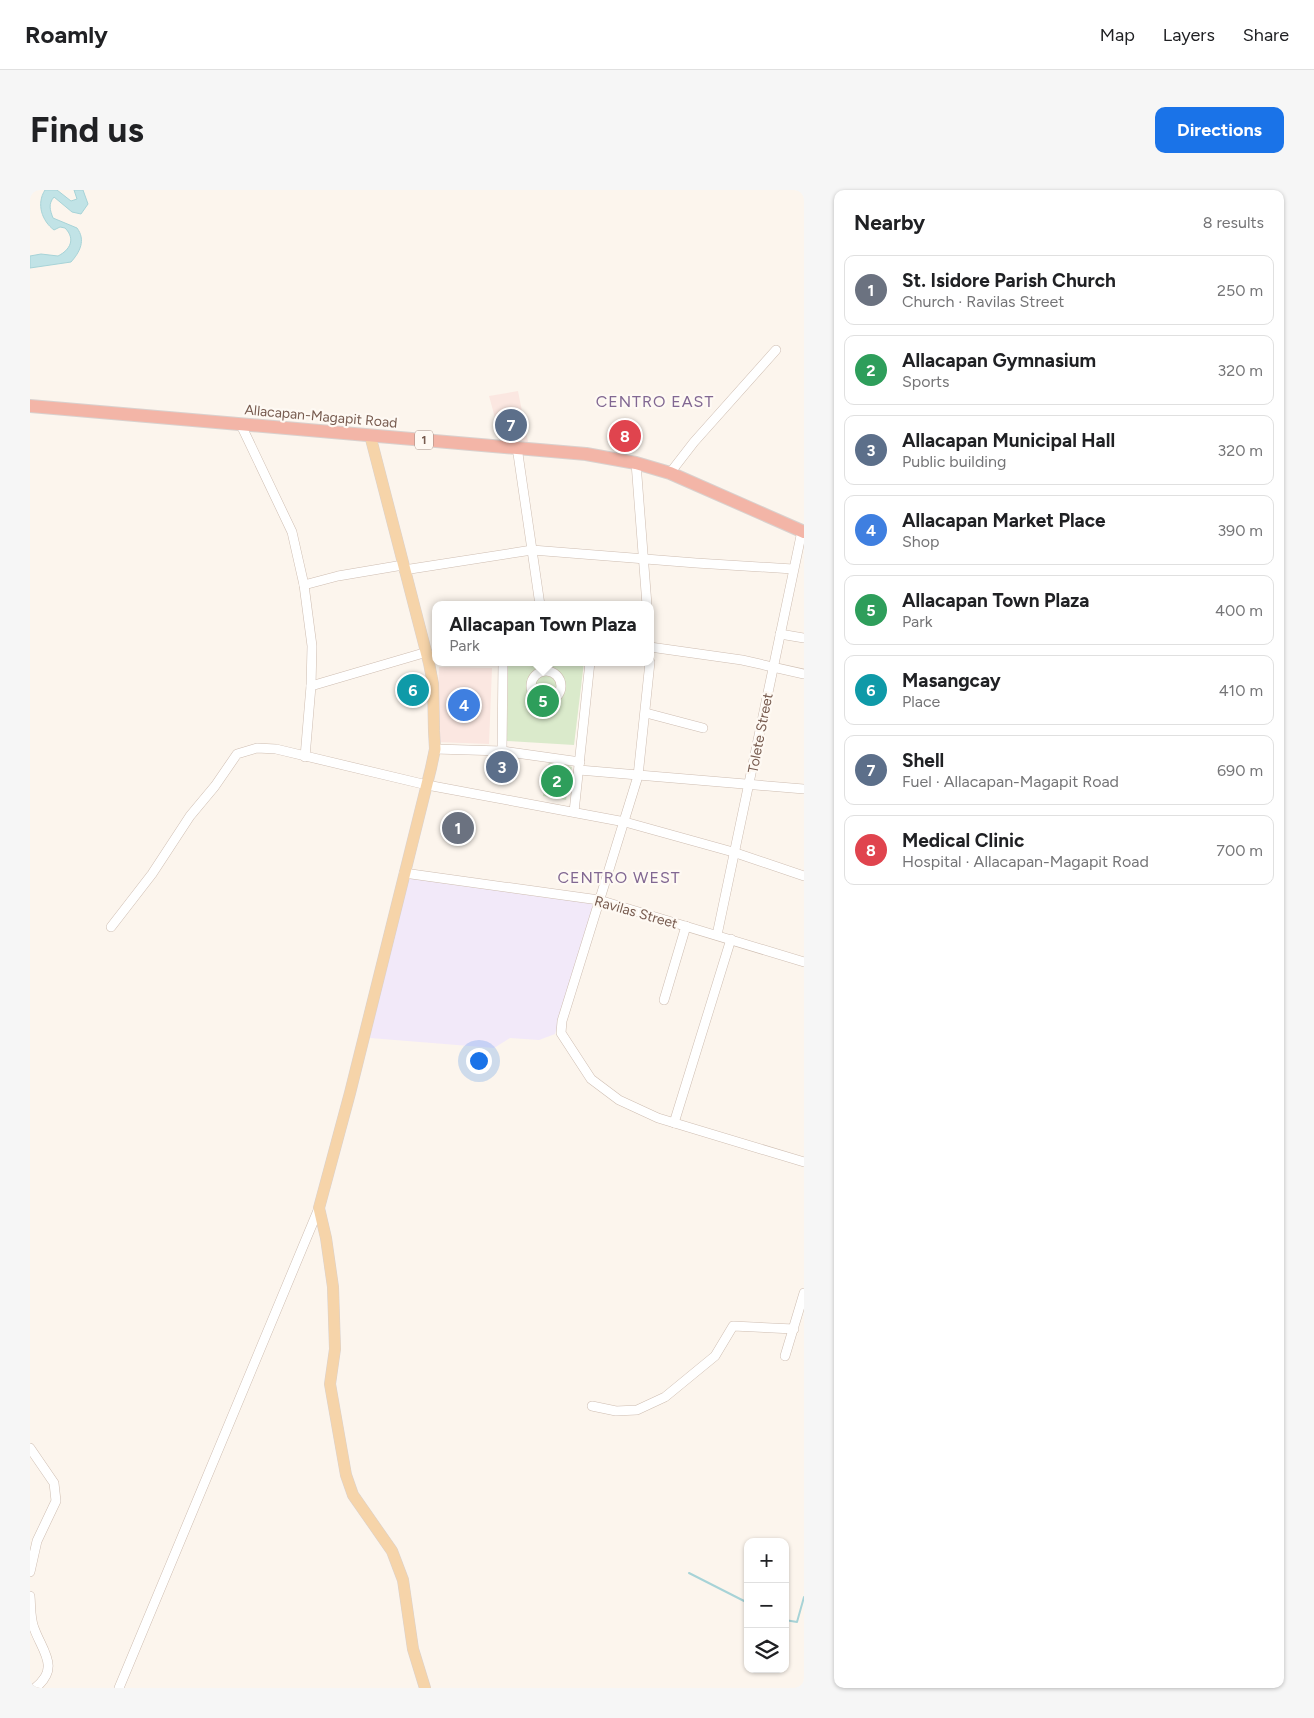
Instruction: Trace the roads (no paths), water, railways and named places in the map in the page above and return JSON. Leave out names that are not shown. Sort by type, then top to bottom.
[{"type":"highway","name":"Allacapan-Magapit Road","points":[[30,406],[586,454],[636,463],[670,473],[803,532]]},
{"type":"main road","points":[[370,435],[404,567],[432,659]]},
{"type":"main road","points":[[425,1688],[418,1670],[403,1580],[398,1566],[384,1538],[353,1495],[346,1475],[330,1384],[335,1349],[333,1287],[326,1238],[319,1208],[350,1093],[427,785],[434,749],[432,666]]},
{"type":"street","points":[[670,473],[694,442],[776,350]]},
{"type":"street","points":[[241,425],[292,532],[304,585],[311,629],[312,686],[305,757]]},
{"type":"street","points":[[517,447],[539,601]]},
{"type":"street","points":[[636,463],[647,601]]},
{"type":"street","name":"Tolete Street","points":[[717,934],[793,569],[803,532]]},
{"type":"street","points":[[304,585],[338,576],[532,550],[793,569]]},
{"type":"street","points":[[780,634],[804,638]]},
{"type":"street","points":[[654,646],[773,666],[804,674]]},
{"type":"street","points":[[312,686],[432,659]]},
{"type":"street","points":[[502,751],[503,666]]},
{"type":"street","points":[[574,812],[590,666]]},
{"type":"street","points":[[650,666],[638,776],[562,1021],[560,1033],[591,1079],[607,1093],[658,1118],[804,1162]]},
{"type":"street","points":[[646,713],[703,728]]},
{"type":"street","points":[[111,927],[152,874],[190,816],[237,754],[266,747],[427,785],[624,822],[733,852],[804,876]]},
{"type":"street","points":[[434,749],[502,751],[638,776],[804,790]]},
{"type":"street","name":"Ravilas Street","points":[[404,873],[599,900],[717,934],[804,962]]},
{"type":"street","points":[[664,1000],[686,926]]},
{"type":"street","points":[[674,1122],[731,939]]},
{"type":"street","points":[[119,1688],[133,1650],[177,1553],[319,1208]]},
{"type":"street","points":[[785,1356],[804,1293]]},
{"type":"street","points":[[592,1406],[616,1411],[637,1410],[665,1397],[715,1356],[733,1326],[794,1329]]},
{"type":"street","points":[[30,1448],[54,1482],[56,1501],[37,1541],[30,1572]]},
{"type":"street","points":[[30,1596],[33,1627],[48,1662],[46,1677],[36,1688]]},
{"type":"water","points":[[45,190],[57,190],[71,201],[77,199],[74,190],[83,190],[88,204],[81,214],[72,212],[54,197],[50,207],[53,218],[77,228],[80,232],[81,246],[71,262],[30,268],[30,256],[41,254],[58,256],[66,251],[71,240],[65,228],[60,227],[54,230],[46,222],[41,206],[42,195]]},
{"type":"waterway","points":[[689,1573],[744,1601]]},
{"type":"waterway","points":[[789,1621],[797,1622],[804,1597]]},
{"type":"place","name":"Shell","points":[[511,425]]},
{"type":"place","name":"Medical Clinic","points":[[625,436]]},
{"type":"place","name":"Masangcay","points":[[413,690]]},
{"type":"place","name":"Allacapan Town Plaza","points":[[543,701]]},
{"type":"place","name":"Allacapan Market Place","points":[[464,705]]},
{"type":"place","name":"Allacapan Municipal Hall","points":[[502,767]]},
{"type":"place","name":"Allacapan Gymnasium","points":[[557,781]]},
{"type":"place","name":"St. Isidore Parish Church","points":[[458,828]]},
{"type":"district","name":"CENTRO EAST","points":[[655,401]]},
{"type":"district","name":"CENTRO WEST","points":[[619,877]]}]
